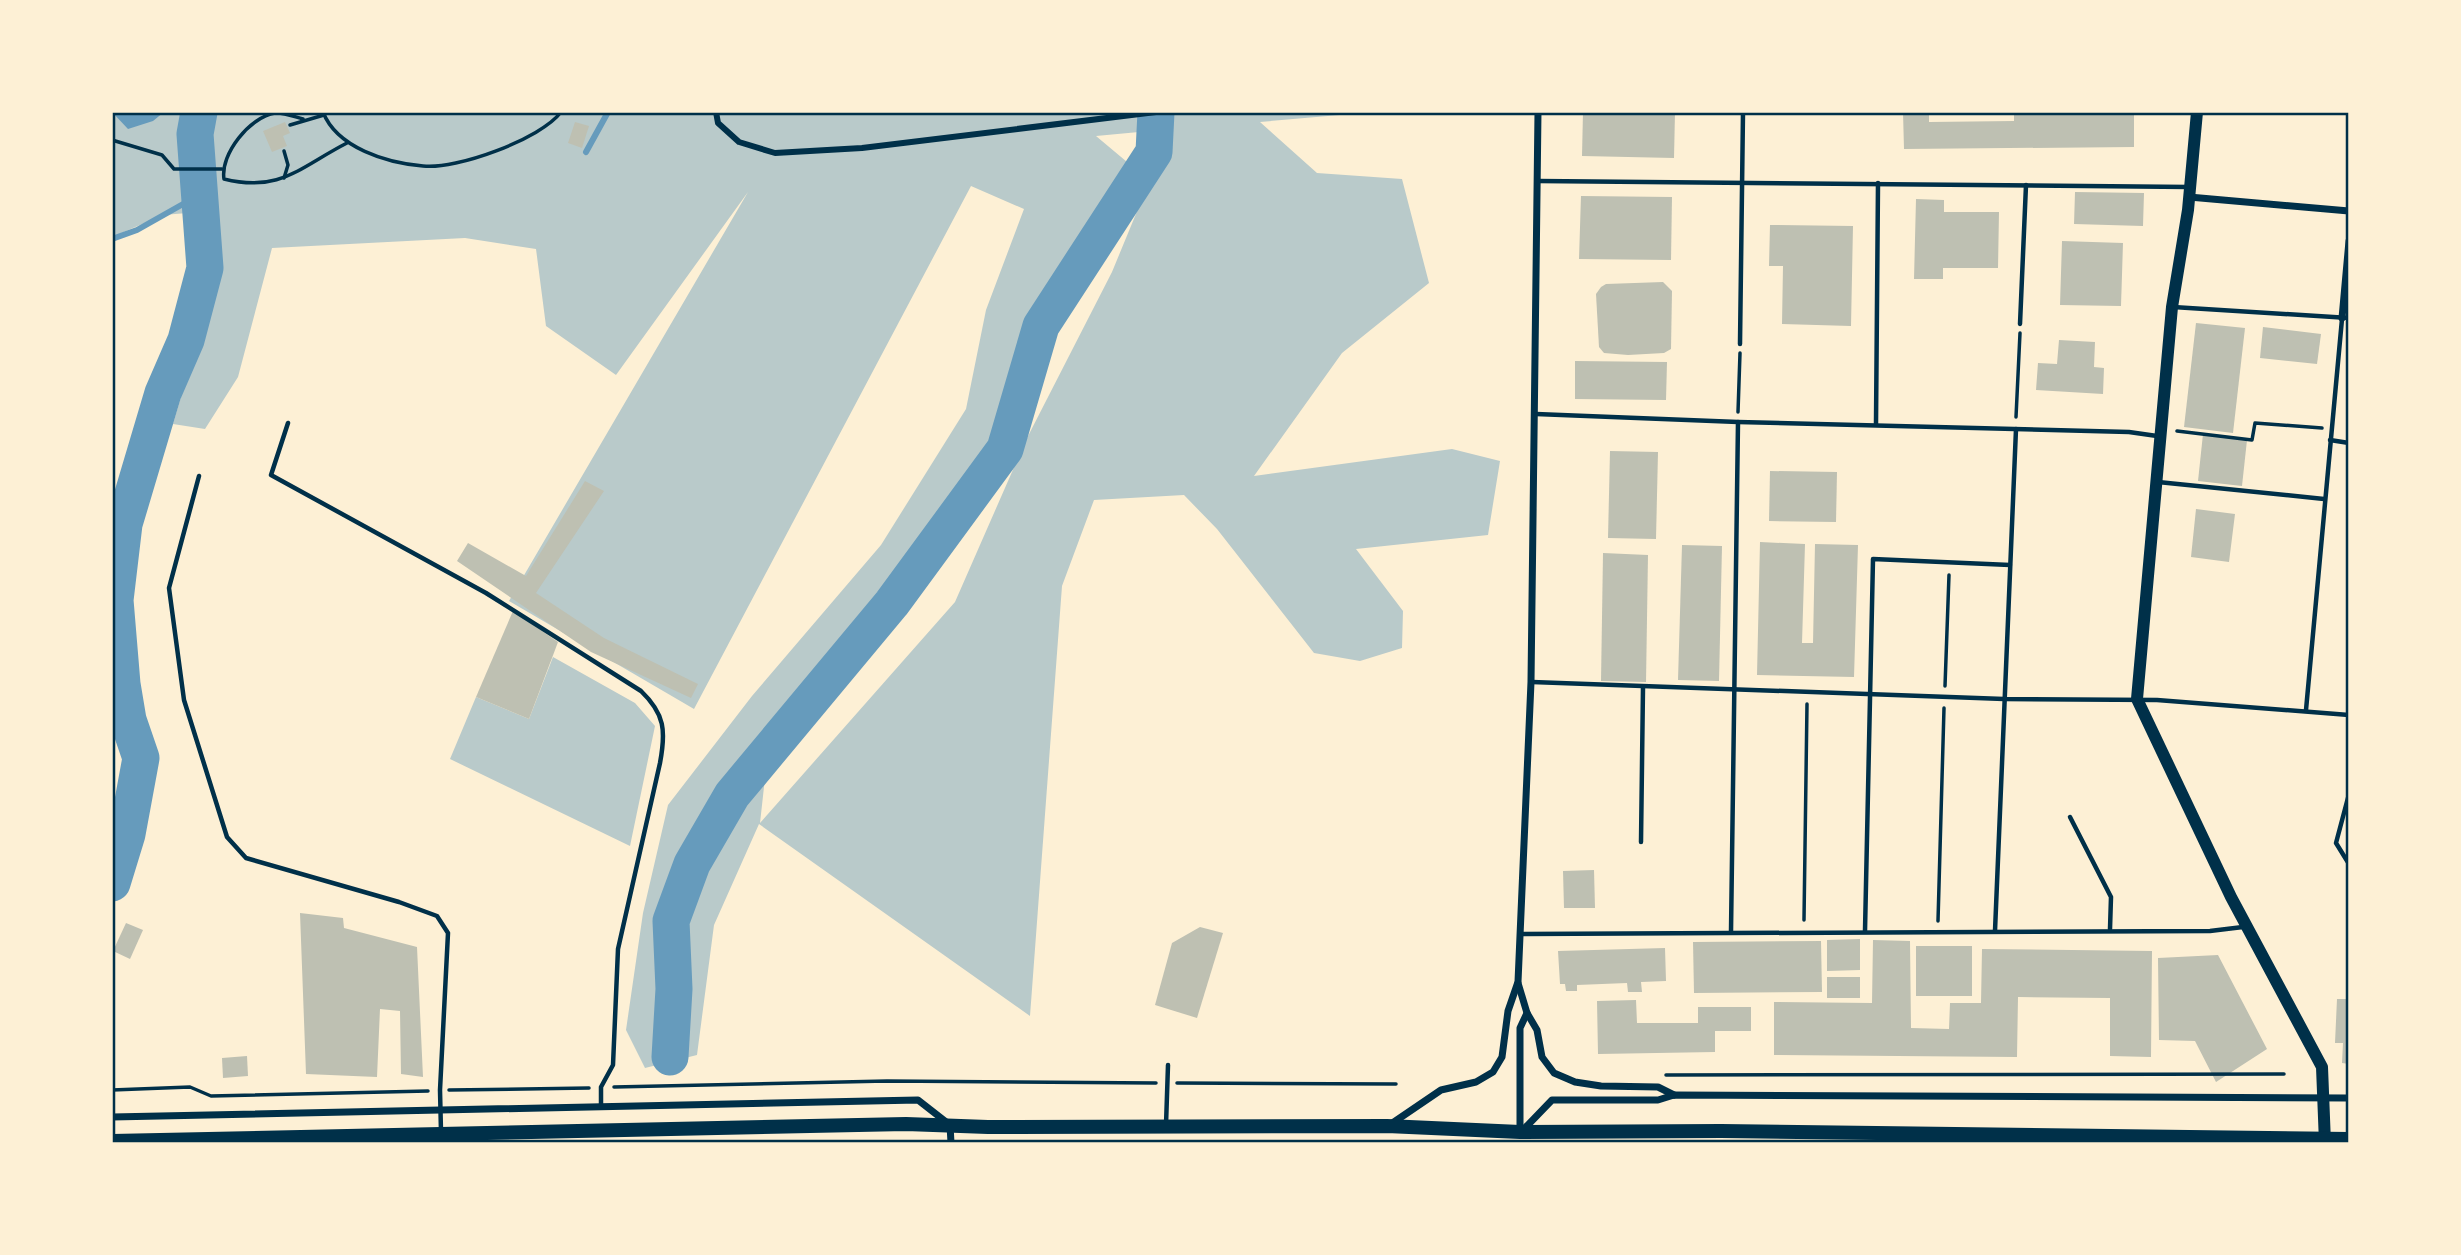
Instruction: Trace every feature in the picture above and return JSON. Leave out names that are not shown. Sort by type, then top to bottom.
[{"type":"main road","points":[[112,1141],[441,1132],[950,1125],[1387,1126],[1520,1132],[2349,1139]]},
{"type":"street","points":[[716,112],[718,123],[739,142],[775,153],[862,148],[1156,112]]},
{"type":"street","points":[[1387,1126],[1441,1090],[1475,1082],[1493,1072],[1502,1057],[1508,1011],[1518,982],[1531,682],[1538,112]]},
{"type":"street","points":[[2197,112],[2190,192],[2172,307],[2137,699],[2191,816],[2322,1067],[2325,1143]]},
{"type":"street","points":[[2190,192],[2349,211]]},
{"type":"street","points":[[2345,318],[2349,241]]},
{"type":"street","points":[[1518,982],[1527,1013],[1537,1030],[1542,1057],[1554,1073],[1575,1082],[1658,1087],[1674,1094]]},
{"type":"street","points":[[1520,1132],[1520,1028],[1527,1013]]},
{"type":"street","points":[[1520,1132],[1552,1100],[1658,1100],[1674,1094],[2349,1098]]},
{"type":"street","points":[[112,1117],[918,1100],[950,1125],[951,1143]]},
{"type":"lane","points":[[1740,344],[1743,112]]},
{"type":"lane","points":[[1538,181],[2026,185],[2190,192]]},
{"type":"lane","points":[[1876,424],[1878,183]]},
{"type":"lane","points":[[2020,324],[2026,185]]},
{"type":"lane","points":[[2172,307],[2345,318],[2331,428],[2306,710]]},
{"type":"lane","points":[[1535,414],[1738,422],[2160,432]]},
{"type":"lane","points":[[1731,932],[1738,422]]},
{"type":"lane","points":[[288,423],[271,475],[486,593],[640,691],[655,704],[664,721],[665,737],[660,763],[618,949],[613,1065],[601,1087],[601,1107]]},
{"type":"lane","points":[[1995,931],[2015,429]]},
{"type":"lane","points":[[2330,440],[2349,443]]},
{"type":"lane","points":[[199,476],[169,588],[184,700],[227,837],[246,858],[399,902],[437,916],[448,933],[440,1090],[441,1132]]},
{"type":"lane","points":[[2155,481],[2324,499]]},
{"type":"lane","points":[[1865,931],[1873,559],[2010,565]]},
{"type":"lane","points":[[1531,682],[2004,699],[2137,699],[2349,715]]},
{"type":"lane","points":[[1641,842],[1643,687]]},
{"type":"lane","points":[[2349,794],[2336,843],[2349,864]]},
{"type":"lane","points":[[2070,817],[2111,897],[2110,929]]},
{"type":"lane","points":[[1520,934],[1549,937],[1731,932],[2210,930],[2248,926]]},
{"type":"lane","points":[[1166,1126],[1168,1065]]},
{"type":"path","points":[[290,125],[323,114],[348,143],[370,154],[425,167],[470,159],[530,136],[561,112]]},
{"type":"path","points":[[303,119],[276,113],[247,127],[222,169],[224,179],[247,185],[283,180],[348,143]]},
{"type":"path","points":[[112,139],[162,155],[174,169],[222,169]]},
{"type":"path","points":[[283,180],[289,166],[284,150]]},
{"type":"path","points":[[2015,429],[2020,324]]},
{"type":"path","points":[[1738,422],[1740,344]]},
{"type":"path","points":[[2160,432],[2252,440],[2255,422],[2331,428]]},
{"type":"path","points":[[1938,931],[1949,562]]},
{"type":"path","points":[[1804,932],[1808,691]]},
{"type":"path","points":[[1658,1075],[2284,1074]]},
{"type":"path","points":[[112,1090],[190,1087],[211,1096],[711,1085],[774,1086],[887,1081],[1396,1084]]},
{"type":"shaded area","points":[[112,112],[1374,112],[1260,122],[1317,173],[1402,179],[1429,283],[1342,353],[1254,476],[1452,449],[1500,461],[1488,535],[1356,549],[1403,611],[1402,648],[1360,661],[1314,653],[1217,529],[1184,495],[1094,500],[1062,586],[1030,1016],[759,824],[714,925],[697,1055],[645,1068],[626,1030],[643,913],[668,805],[752,696],[881,545],[966,409],[986,310],[1024,209],[971,186],[694,709],[509,601],[748,192],[616,375],[546,326],[536,249],[465,238],[272,248],[238,377],[205,429],[173,424],[215,281],[212,211],[163,215],[112,237]],"holes":[[[1171,129],[1112,272],[1026,440],[955,602],[760,823],[771,724],[884,602],[985,451],[1029,339],[1133,167],[1096,136]]]},
{"type":"shaded area","points":[[553,657],[635,703],[655,726],[630,846],[450,759],[476,697],[529,719]]},
{"type":"water","points":[[112,112],[164,112],[153,121],[128,129]]},
{"type":"building","points":[[1583,112],[1675,112],[1674,158],[1582,156]]},
{"type":"building","points":[[1903,112],[1929,112],[1929,122],[2014,121],[2014,112],[2134,112],[2134,147],[1904,149]]},
{"type":"building","points":[[285,122],[290,133],[283,136],[287,146],[272,152],[263,131]]},
{"type":"building","points":[[575,122],[589,126],[582,148],[568,143]]},
{"type":"building","points":[[2075,192],[2144,193],[2143,226],[2074,224]]},
{"type":"building","points":[[1581,196],[1672,197],[1671,260],[1579,259]]},
{"type":"building","points":[[1916,199],[1944,200],[1944,212],[1999,212],[1998,268],[1943,268],[1943,279],[1914,279]]},
{"type":"building","points":[[1770,225],[1853,226],[1851,326],[1782,324],[1783,266],[1769,266]]},
{"type":"building","points":[[2062,241],[2123,243],[2121,306],[2060,305]]},
{"type":"building","points":[[1663,282],[1672,291],[1671,349],[1664,353],[1604,353],[1599,347],[1596,294],[1601,287],[1606,284]]},
{"type":"building","points":[[2196,323],[2245,328],[2233,433],[2184,427]]},
{"type":"building","points":[[2263,327],[2321,334],[2317,364],[2260,358]]},
{"type":"building","points":[[2059,340],[2095,342],[2094,367],[2104,368],[2103,394],[2036,390],[2038,363],[2057,364]]},
{"type":"building","points":[[1575,361],[1667,362],[1666,400],[1575,399]]},
{"type":"building","points":[[2203,434],[2247,440],[2242,486],[2198,481]]},
{"type":"building","points":[[1610,451],[1658,452],[1656,539],[1608,538]]},
{"type":"building","points":[[1770,471],[1837,472],[1836,522],[1769,521]]},
{"type":"building","points":[[585,481],[604,491],[536,593],[604,638],[698,684],[691,698],[591,652],[457,561],[468,543],[526,576]]},
{"type":"building","points":[[2196,509],[2235,514],[2229,562],[2191,557]]},
{"type":"building","points":[[1760,542],[1805,544],[1802,643],[1813,643],[1815,544],[1858,545],[1854,677],[1757,675]]},
{"type":"building","points":[[1682,545],[1722,546],[1719,681],[1678,680]]},
{"type":"building","points":[[1603,553],[1648,555],[1646,682],[1601,681]]},
{"type":"building","points":[[513,611],[558,642],[529,719],[476,697]]},
{"type":"building","points":[[1594,870],[1595,908],[1564,908],[1563,871]]},
{"type":"building","points":[[300,913],[343,918],[344,928],[417,947],[423,1077],[401,1074],[400,1011],[380,1009],[377,1077],[306,1074]]},
{"type":"building","points":[[126,923],[143,930],[130,959],[113,951]]},
{"type":"building","points":[[1200,927],[1223,933],[1197,1018],[1155,1005],[1172,943]]},
{"type":"building","points":[[1860,939],[1860,970],[1827,971],[1827,940]]},
{"type":"building","points":[[1873,940],[1910,941],[1911,1028],[1949,1029],[1950,1003],[1981,1003],[1982,949],[2152,951],[2151,1057],[2110,1056],[2110,998],[2018,997],[2017,1057],[1774,1055],[1774,1002],[1872,1003]]},
{"type":"building","points":[[1821,941],[1822,992],[1694,993],[1693,942]]},
{"type":"building","points":[[1916,946],[1972,946],[1972,996],[1916,996]]},
{"type":"building","points":[[1665,948],[1666,981],[1641,982],[1642,992],[1628,992],[1627,983],[1577,985],[1577,991],[1566,991],[1565,984],[1560,984],[1558,951]]},
{"type":"building","points":[[2218,955],[2267,1049],[2216,1082],[2195,1041],[2159,1040],[2158,958]]},
{"type":"building","points":[[1827,977],[1860,977],[1860,998],[1827,998]]},
{"type":"building","points":[[2337,999],[2349,999],[2349,1064],[2342,1063],[2343,1043],[2335,1043]]},
{"type":"building","points":[[1636,1000],[1637,1023],[1698,1023],[1698,1007],[1751,1007],[1751,1031],[1715,1031],[1715,1052],[1598,1054],[1597,1001]]},
{"type":"building","points":[[247,1056],[248,1076],[223,1078],[222,1058]]},
{"type":"waterway","points":[[112,883],[127,834],[141,758],[128,720],[122,684],[115,600],[124,524],[163,393],[186,340],[205,268],[195,134],[199,112]]},
{"type":"waterway","points":[[586,152],[608,112]]},
{"type":"waterway","points":[[670,1057],[674,989],[671,921],[692,864],[732,795],[892,603],[1005,449],[1041,326],[1154,152],[1156,112]]},
{"type":"waterway","points":[[112,239],[137,230],[199,195]]}]
